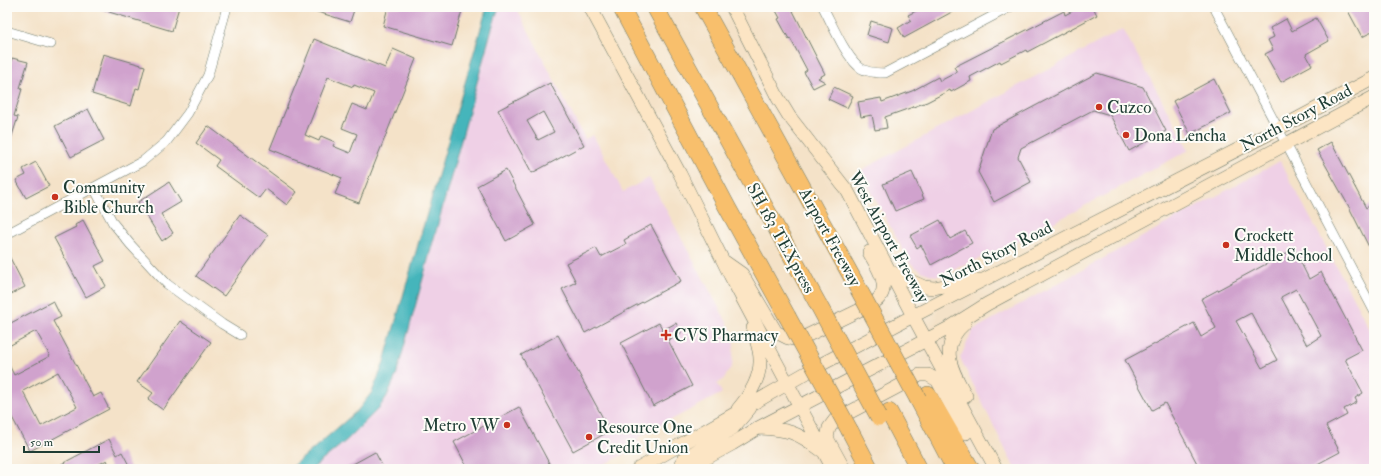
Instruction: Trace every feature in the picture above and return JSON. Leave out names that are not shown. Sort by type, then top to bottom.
[{"type":"highway","points":[[620,7],[870,469]]},
{"type":"highway","name":"SH 183 TEXpress","points":[[655,7],[823,303],[884,415],[919,469]]},
{"type":"highway","name":"SH 183 TEXpress","points":[[668,7],[823,303]]},
{"type":"highway","name":"Airport Freeway","points":[[703,7],[859,290],[955,469]]},
{"type":"highway","points":[[918,399],[942,469]]},
{"type":"highway","points":[[918,399],[971,469]]},
{"type":"highway","name":"SH 183 TEXpress","points":[[884,415],[906,469]]},
{"type":"main road","points":[[590,7],[680,174],[723,261],[833,469]]},
{"type":"main road","name":"West Airport Freeway","points":[[732,7],[778,98],[848,192],[996,469]]},
{"type":"main road","name":"North Story Road","points":[[638,469],[820,365],[1374,78]]},
{"type":"main road","name":"North Story Road","points":[[687,469],[758,428],[949,328],[987,304],[1374,97]]},
{"type":"main road","points":[[723,261],[742,274],[776,332],[788,338],[798,340],[872,304],[880,298],[884,290],[883,281],[842,197],[838,180]]},
{"type":"main road","points":[[889,271],[924,287],[934,288],[962,280],[985,280]]},
{"type":"main road","points":[[987,304],[962,325],[955,334],[951,342],[949,361],[1003,469]]},
{"type":"main road","points":[[736,413],[748,398],[757,381],[760,359],[749,311]]},
{"type":"main road","points":[[844,469],[827,438],[829,428],[835,420],[920,375],[928,376],[937,380],[986,469]]},
{"type":"main road","points":[[682,469],[681,463],[685,458],[733,428],[756,402]]},
{"type":"main road","points":[[758,428],[774,428],[794,433],[805,438],[824,453]]},
{"type":"street","points":[[7,234],[143,161],[167,141],[188,113],[208,75],[227,7]]},
{"type":"street","points":[[823,7],[849,55],[859,67],[873,73],[885,73],[1010,7]]},
{"type":"street","points":[[1214,7],[1374,311]]},
{"type":"street","points":[[7,31],[51,44]]},
{"type":"street","points":[[94,188],[114,223],[130,244],[167,284],[222,324],[240,335]]},
{"type":"shaded area","points":[[499,7],[516,7],[585,139],[593,135],[623,192],[649,178],[731,330],[734,343],[732,366],[723,380],[717,384],[722,393],[637,438],[641,445],[596,469],[312,469],[348,439],[396,376]]},
{"type":"shaded area","points":[[1123,29],[1189,150],[1004,249],[936,276],[921,271],[910,263],[860,171]]},
{"type":"shaded area","name":"Crockett Middle School","points":[[1280,161],[1374,337],[1374,469],[1015,469],[960,358],[973,330]]},
{"type":"water","points":[[487,7],[499,7],[396,376],[387,396],[379,408],[348,439],[312,469],[290,469],[358,410],[372,392],[383,365]]},
{"type":"building","points":[[99,7],[179,7],[172,31],[99,9]]},
{"type":"building","points":[[308,7],[355,7],[350,22],[308,9]]},
{"type":"building","points":[[388,7],[463,7],[452,46],[383,26]]},
{"type":"building","points":[[774,7],[791,7],[825,74],[818,78],[825,82],[813,88],[804,72],[807,70],[778,19],[780,18]]},
{"type":"building","points":[[924,7],[961,7],[904,38],[898,28],[911,20],[908,15]]},
{"type":"building","points":[[1080,7],[1093,7],[1097,15],[1027,52],[1026,50],[1001,63],[1000,61],[970,77],[971,81],[951,92],[950,90],[927,102],[885,117],[887,128],[875,130],[872,115],[861,117],[858,102],[881,98],[882,102],[912,91],[938,77],[940,81],[957,72],[954,67],[1064,11],[1065,15]]},
{"type":"building","points":[[1346,7],[1374,7],[1374,31],[1362,37]]},
{"type":"building","points":[[1316,18],[1329,41],[1306,54],[1312,65],[1281,82],[1265,54],[1273,50],[1268,40],[1274,37],[1270,28],[1286,19],[1292,31]]},
{"type":"building","points":[[871,21],[893,28],[889,42],[867,35]]},
{"type":"building","points":[[314,39],[385,68],[393,49],[416,59],[359,203],[335,194],[342,178],[270,149]],"holes":[[[328,77],[353,87],[354,85],[374,93],[367,110],[352,104],[342,128],[357,134],[350,153],[333,146],[335,142],[321,136],[319,141],[305,135]]]},
{"type":"building","points":[[103,54],[145,66],[139,89],[136,88],[131,106],[92,94]]},
{"type":"building","points":[[12,58],[28,62],[20,88],[22,89],[14,116],[18,117],[9,145],[7,145],[7,75]]},
{"type":"building","points":[[1097,73],[1143,87],[1166,131],[1129,151],[1110,115],[1093,110],[1021,148],[1018,157],[1031,182],[994,202],[978,172],[992,129]]},
{"type":"building","points":[[1214,79],[1231,113],[1190,134],[1173,101]]},
{"type":"building","points":[[550,83],[584,145],[532,173],[498,110]],"holes":[[[543,112],[554,132],[538,140],[527,121]]]},
{"type":"building","points":[[834,87],[853,96],[847,108],[828,99]]},
{"type":"building","points":[[88,109],[104,140],[71,157],[55,126]]},
{"type":"building","points":[[208,126],[297,192],[287,205],[266,189],[259,198],[215,166],[219,160],[196,143]]},
{"type":"building","points":[[1331,142],[1366,208],[1374,203],[1374,257],[1348,205],[1317,150]]},
{"type":"building","points":[[36,162],[49,186],[26,198],[16,180],[26,175],[23,169]]},
{"type":"building","points":[[506,170],[535,225],[506,241],[477,186]]},
{"type":"building","points":[[912,172],[924,199],[895,211],[883,184]]},
{"type":"building","points":[[169,182],[181,202],[161,214],[173,233],[162,241],[138,202]]},
{"type":"building","points":[[240,215],[268,235],[224,296],[196,276]]},
{"type":"building","points":[[83,220],[105,261],[95,266],[106,286],[86,297],[54,238],[76,227],[75,225]]},
{"type":"building","points":[[940,220],[950,239],[965,231],[972,243],[931,265],[921,245],[917,248],[910,236]]},
{"type":"building","points":[[651,225],[681,281],[585,333],[562,289],[576,282],[566,263],[596,248],[601,257],[626,244],[624,240]]},
{"type":"building","points":[[1294,249],[1309,279],[1321,272],[1362,350],[1345,359],[1363,393],[1355,398],[1357,402],[1344,409],[1347,415],[1326,426],[1340,452],[1308,469],[1200,469],[1165,403],[1152,410],[1125,360],[1194,323],[1201,337],[1216,328],[1201,299]],"holes":[[[1296,289],[1321,336],[1307,345],[1281,297]],[[1251,313],[1277,360],[1262,368],[1236,321]]]},
{"type":"building","points":[[7,252],[25,287],[7,296]]},
{"type":"building","points":[[53,301],[61,317],[53,321],[93,397],[101,393],[109,409],[30,451],[7,408],[7,361],[14,375],[50,356],[36,331],[7,347],[7,325]],"holes":[[[58,372],[77,407],[41,426],[23,391]]]},
{"type":"building","points":[[180,321],[211,342],[163,410],[148,399],[153,393],[137,382]]},
{"type":"building","name":"CVS Pharmacy","points":[[659,323],[663,330],[676,323],[681,333],[668,340],[692,386],[653,406],[621,343]]},
{"type":"building","points":[[558,335],[610,431],[573,451],[521,355]]},
{"type":"building","name":"Metro VW","points":[[519,407],[550,465],[542,469],[468,469],[454,442]]},
{"type":"building","points":[[109,439],[117,455],[122,452],[131,469],[111,469],[107,460],[90,469],[52,469]]},
{"type":"building","points":[[375,452],[384,469],[344,469]]},
{"type":"place","name":"Cuzco","points":[[1099,107]]},
{"type":"place","name":"Dona Lencha","points":[[1126,135]]},
{"type":"place","name":"Community Bible Church","points":[[55,197]]},
{"type":"place","name":"Crockett Middle School","points":[[1226,245]]},
{"type":"place","name":"CVS Pharmacy","points":[[666,335]]},
{"type":"place","name":"Metro VW","points":[[507,425]]},
{"type":"place","name":"Resource One Credit Union","points":[[589,437]]}]
